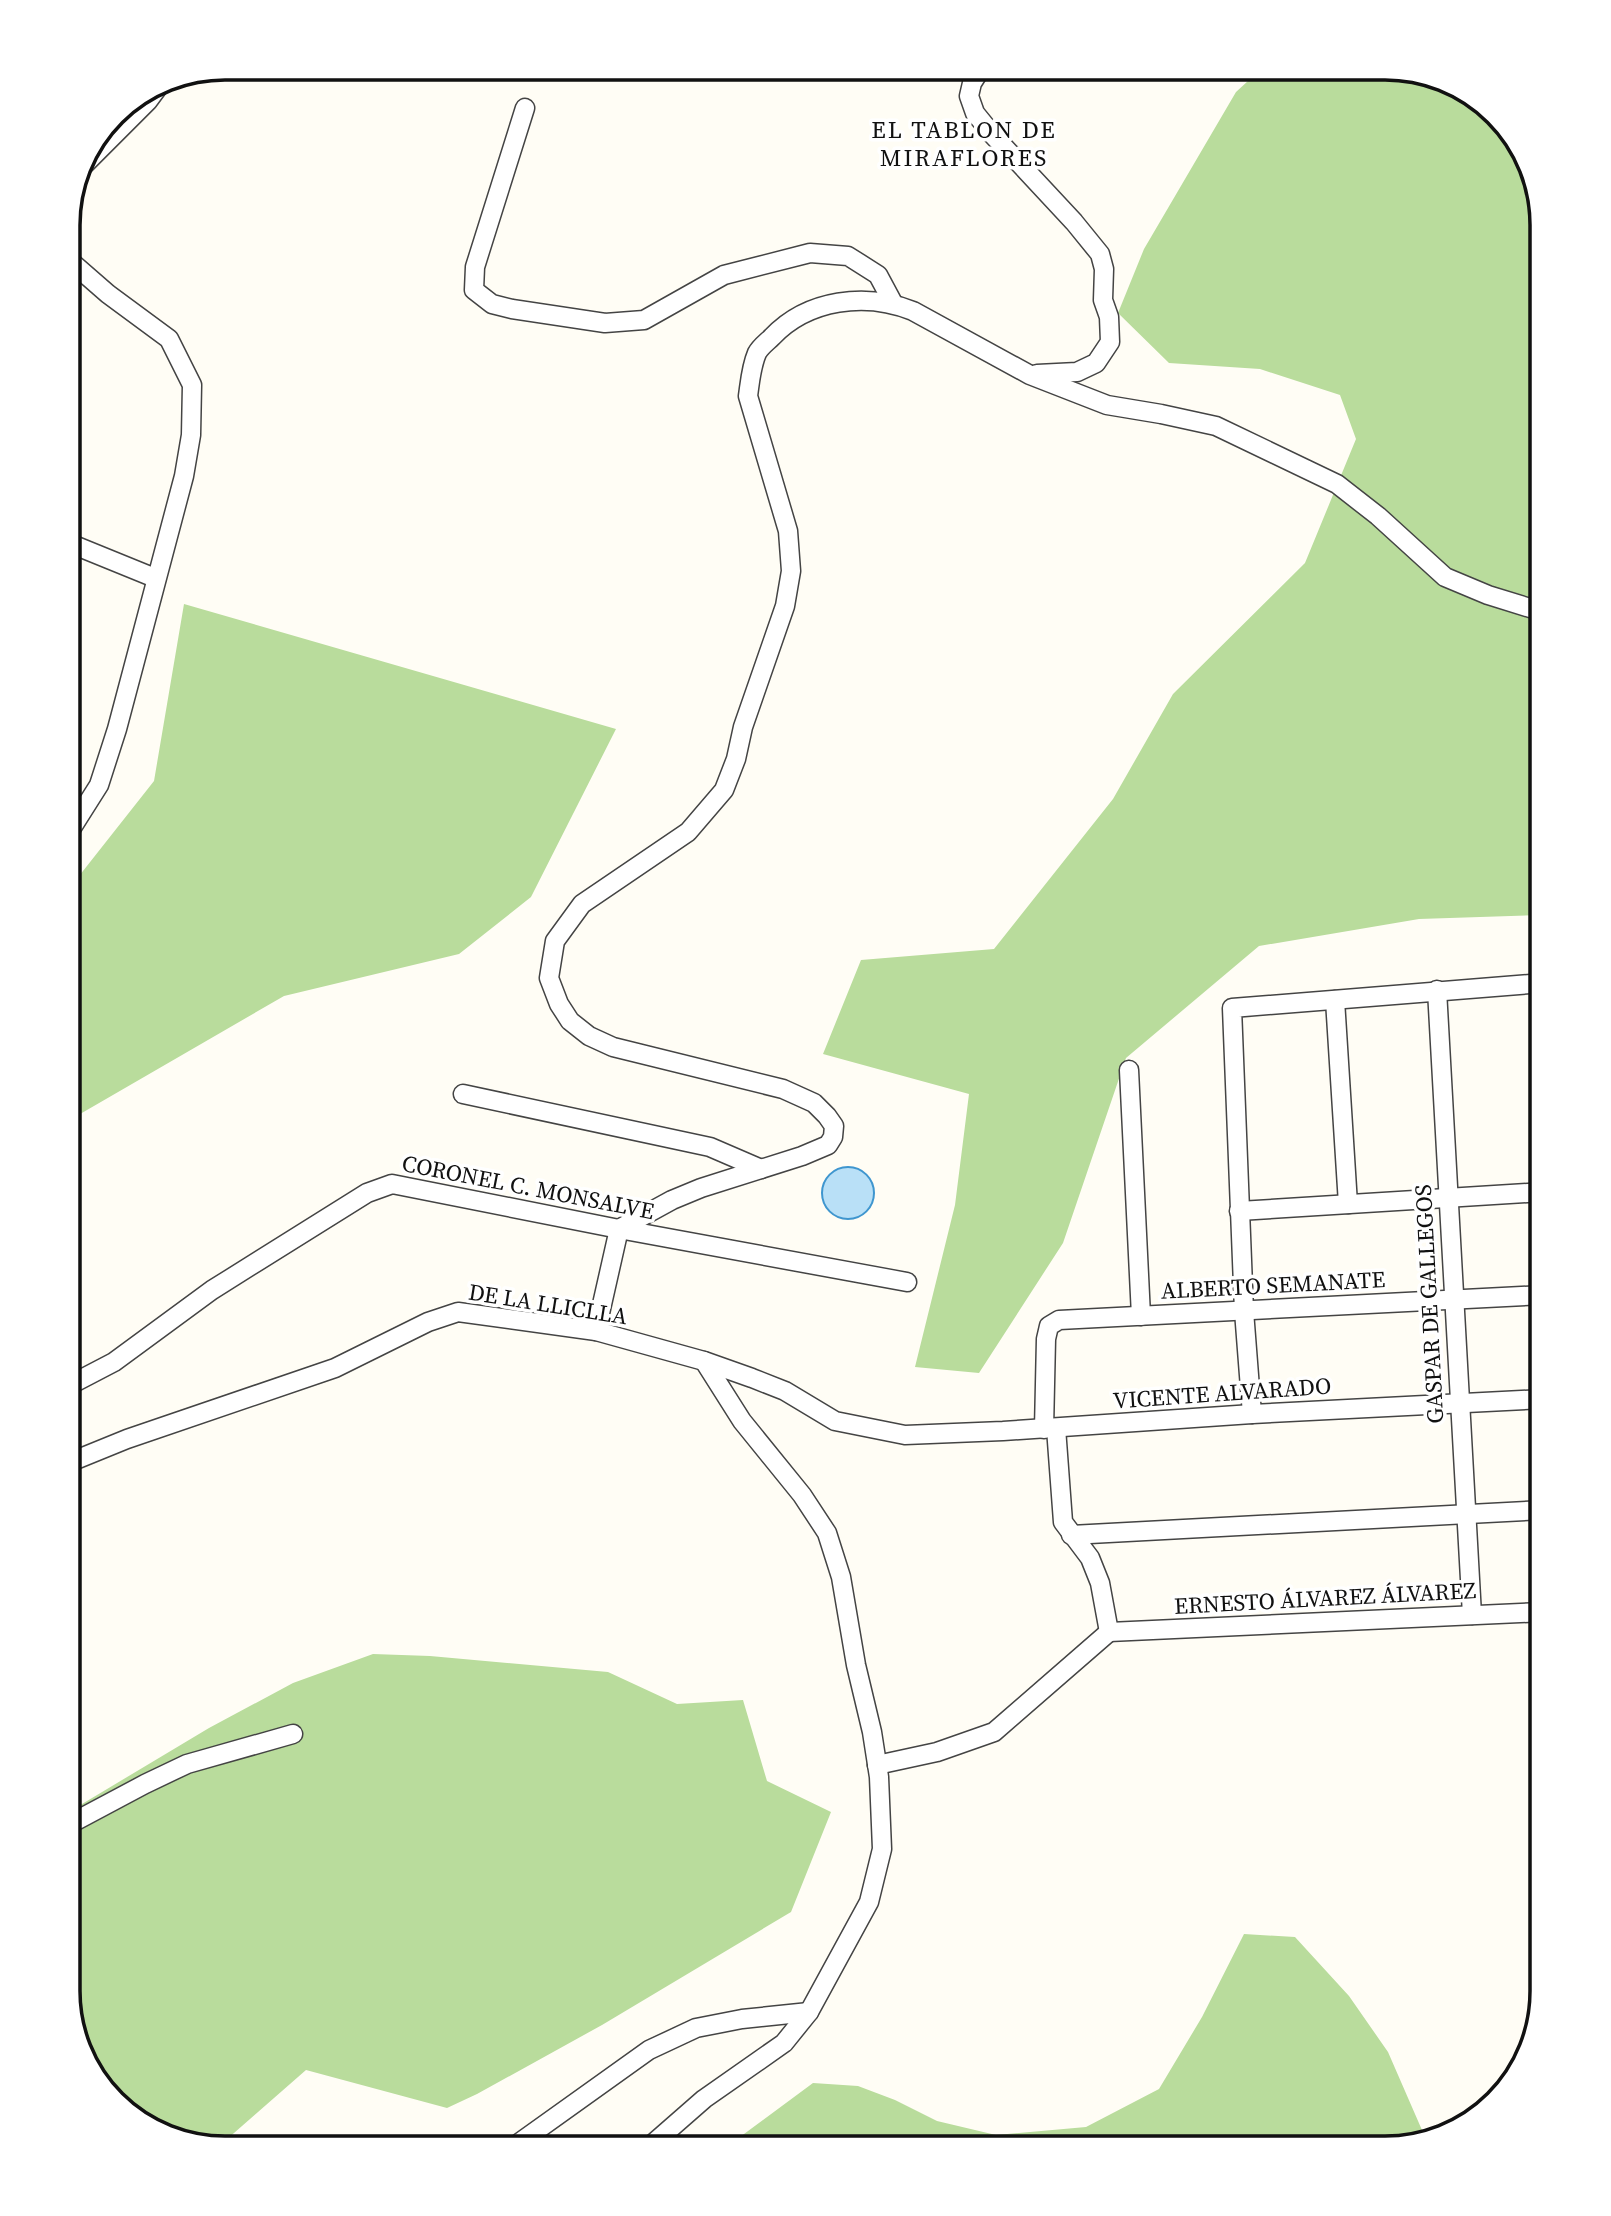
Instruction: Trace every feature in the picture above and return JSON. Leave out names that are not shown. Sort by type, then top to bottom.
[{"type":"street","points":[[973,81],[969,96],[975,113],[1074,222],[1100,254],[1104,269],[1103,300],[1109,317],[1110,342],[1096,363],[1077,373],[1030,374]]},
{"type":"street","points":[[108,141],[142,107]]},
{"type":"street","points":[[524,108],[475,267],[474,290],[492,304],[606,323],[644,320],[724,275],[810,253],[848,256],[878,275],[893,303]]},
{"type":"street","points":[[81,270],[169,339],[192,385],[191,435],[184,476],[117,729],[99,785],[81,814]]},
{"type":"street","points":[[596,1331],[619,1229],[672,1200],[708,1185],[803,1156],[828,1145],[833,1137],[834,1126],[827,1115],[814,1103],[783,1089],[613,1047],[589,1036],[570,1021],[559,1004],[550,978],[555,941],[582,904],[688,832],[724,790],[736,759],[743,727],[785,606],[791,571],[788,531],[748,396],[750,376],[758,351],[785,323],[817,307],[853,301],[893,303],[1030,374],[1107,405],[1216,426],[1337,484],[1378,516],[1445,577],[1488,596],[1530,608]]},
{"type":"street","points":[[81,548],[155,578]]},
{"type":"street","points":[[1252,1414],[1239,1211],[1232,1008],[1530,984]]},
{"type":"street","name":"GASPAR DE GALLEGOS","points":[[1437,990],[1472,1615]]},
{"type":"street","points":[[1335,1000],[1349,1204]]},
{"type":"street","points":[[1129,1070],[1141,1316]]},
{"type":"street","points":[[463,1094],[710,1146],[761,1169]]},
{"type":"street","points":[[708,1185],[715,1175],[717,1164],[710,1146]]},
{"type":"street","name":"CORONEL C. MONSALVE","points":[[80,1380],[114,1362],[212,1290],[368,1193],[392,1184],[907,1282]]},
{"type":"street","points":[[1239,1211],[1530,1193]]},
{"type":"street","name":"ALBERTO SEMANATE","points":[[1050,1429],[1046,1339],[1049,1326],[1059,1320],[1530,1296]]},
{"type":"street","name":"DE LA LLICLLA","points":[[80,1458],[127,1439],[335,1368],[428,1322],[458,1312],[596,1331],[704,1361],[785,1391],[835,1420],[905,1435]]},
{"type":"street","points":[[662,2135],[704,2099],[784,2043],[809,2012],[869,1902],[882,1849],[877,1765],[872,1732],[856,1665],[841,1577],[827,1533],[802,1495],[742,1421],[704,1361]]},
{"type":"street","name":"VICENTE ALVARADO","points":[[905,1435],[1050,1429],[1252,1414],[1530,1399]]},
{"type":"street","points":[[877,1765],[937,1752],[994,1732],[1109,1632],[1100,1583],[1090,1558],[1063,1522],[1050,1429]]},
{"type":"street","points":[[1071,1535],[1530,1511]]},
{"type":"street","name":"ERNESTO ÁLVAREZ ÁLVAREZ","points":[[1109,1632],[1530,1613]]},
{"type":"street","points":[[80,1819],[187,1764],[293,1734]]},
{"type":"street","points":[[529,2135],[649,2050],[696,2028],[742,2019],[809,2012]]},
{"type":"green space","points":[[1248,81],[1395,81],[1432,88],[1450,95],[1474,110],[1488,123],[1511,153],[1526,188],[1530,226],[1530,915],[1419,919],[1259,946],[1126,1058],[1063,1243],[979,1373],[915,1367],[955,1205],[969,1094],[823,1054],[861,960],[994,949],[1113,799],[1173,694],[1305,563],[1356,439],[1340,395],[1260,369],[1169,363],[1118,313],[1144,249],[1236,92]]},
{"type":"green space","points":[[184,604],[616,729],[531,897],[459,954],[284,996],[80,1114],[81,874],[154,781]]},
{"type":"green space","points":[[373,1654],[430,1656],[608,1672],[677,1704],[743,1700],[767,1781],[831,1812],[791,1912],[602,2025],[477,2094],[447,2108],[306,2070],[232,2135],[197,2133],[161,2121],[130,2100],[100,2063],[85,2028],[80,1990],[80,1805],[209,1728],[293,1683]]},
{"type":"green space","points":[[1244,1934],[1295,1937],[1349,1996],[1388,2052],[1422,2131],[1386,2136],[742,2135],[813,2083],[858,2086],[895,2100],[937,2121],[996,2135],[1086,2127],[1159,2089],[1202,2017]]},
{"type":"water","points":[[848,1167],[858,1169],[866,1175],[872,1183],[872,1203],[866,1211],[858,1217],[848,1219],[838,1217],[830,1211],[824,1203],[822,1193],[824,1183],[830,1175],[838,1169]]},
{"type":"district","name":"EL TABLON DE MIRAFLORES","points":[[964,144]]}]
